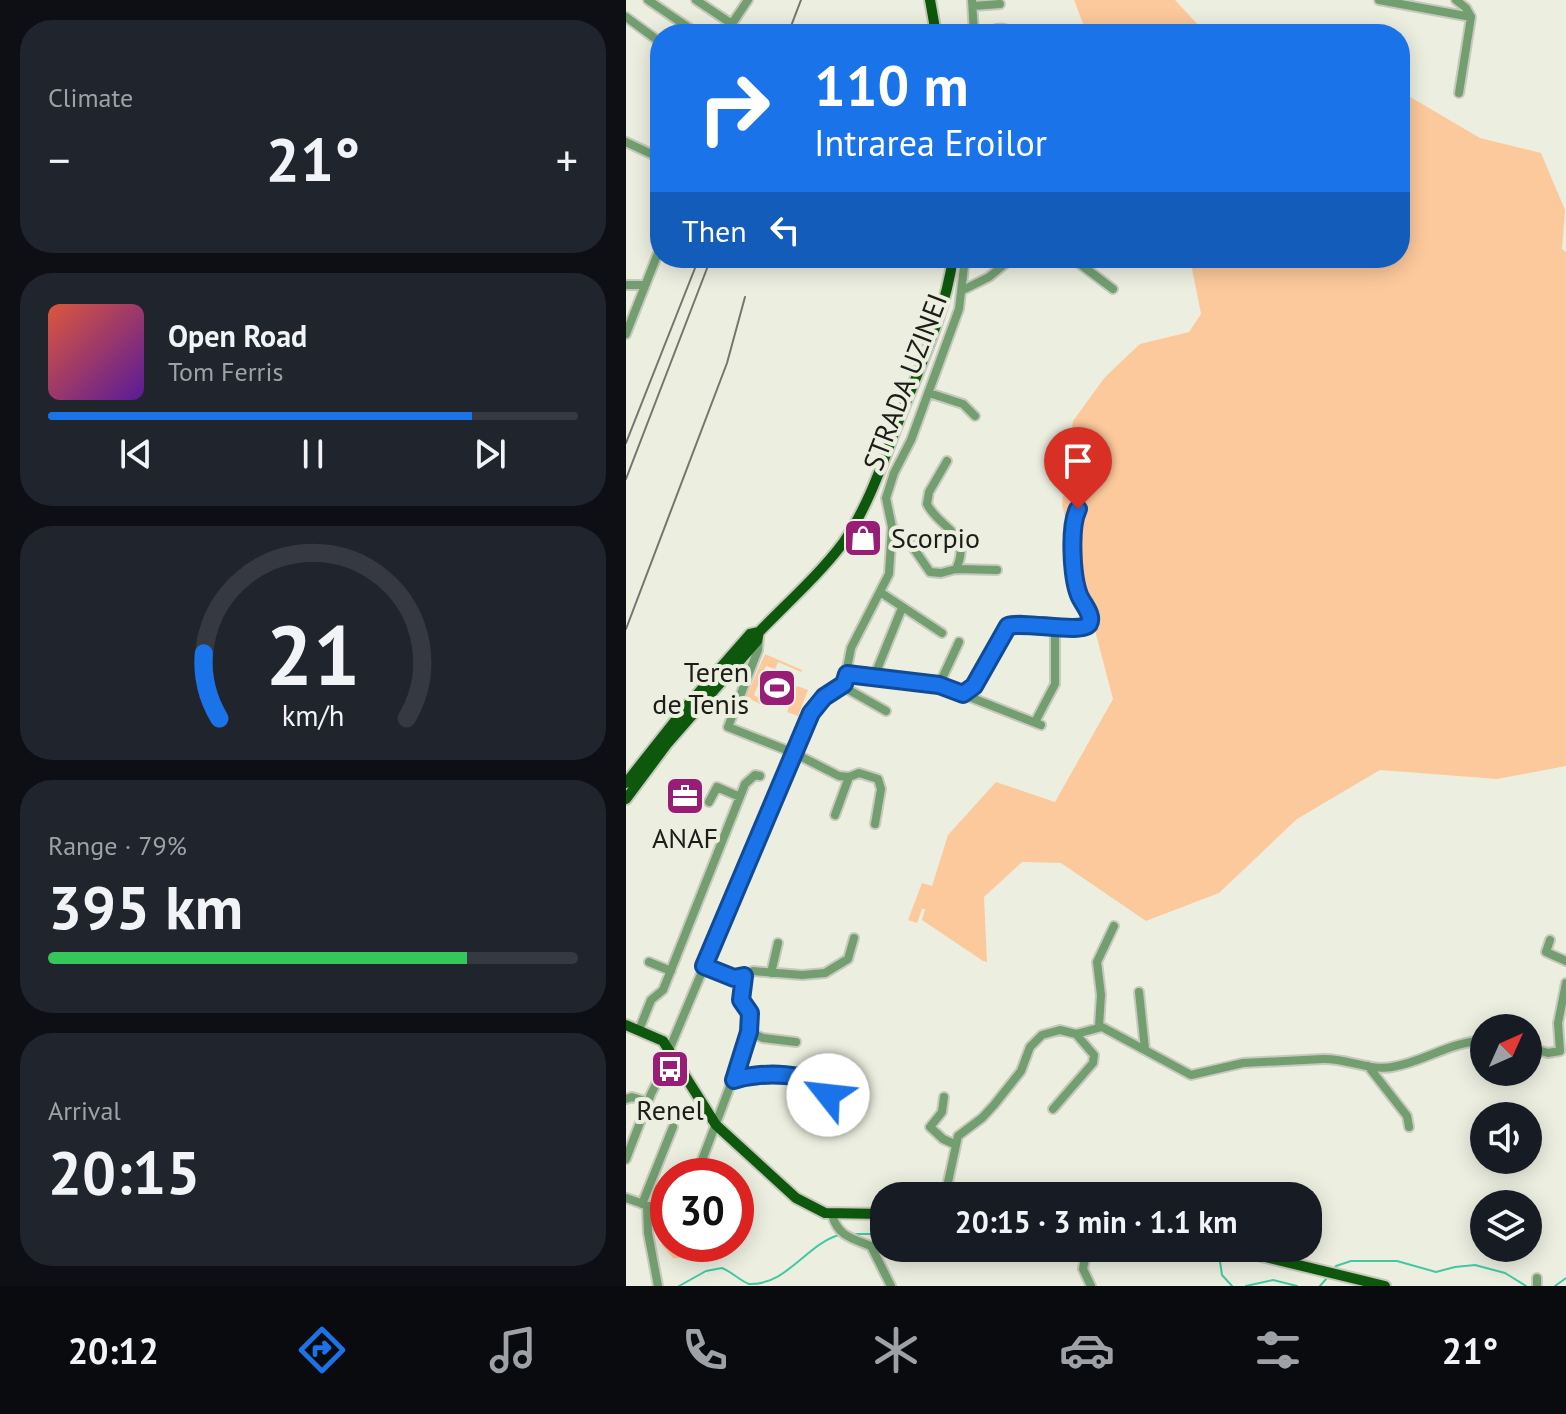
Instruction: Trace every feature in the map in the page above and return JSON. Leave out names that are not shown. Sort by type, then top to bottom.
[{"type":"main road","points":[[930,0],[934,24]]},
{"type":"main road","points":[[626,799],[667,744],[757,641],[759,632],[844,541],[862,510],[934,329],[950,268]]},
{"type":"main road","points":[[626,783],[712,676],[750,634],[759,632]]},
{"type":"main road","points":[[626,1025],[661,1040],[716,1125],[796,1198],[820,1212],[870,1214]]},
{"type":"main road","points":[[1288,1262],[1385,1286]]},
{"type":"street","points":[[648,0],[683,24]]},
{"type":"street","points":[[696,0],[732,24],[746,0]]},
{"type":"street","points":[[1379,0],[1471,17]]},
{"type":"street","points":[[1456,0],[1471,17],[1459,93]]},
{"type":"street","points":[[973,24],[972,3],[1000,4]]},
{"type":"street","points":[[626,17],[650,35]]},
{"type":"street","points":[[626,142],[650,153]]},
{"type":"street","points":[[626,334],[652,268]]},
{"type":"street","name":"STRADA UZINEI","points":[[842,686],[851,648],[889,574],[891,524],[886,508],[888,489],[929,393],[963,290],[964,268]]},
{"type":"street","points":[[963,290],[1000,268]]},
{"type":"street","points":[[1085,268],[1113,289]]},
{"type":"street","points":[[626,285],[645,285]]},
{"type":"street","points":[[929,393],[963,404],[975,416]]},
{"type":"street","points":[[947,461],[929,492],[927,504],[958,538],[961,556],[956,569]]},
{"type":"street","points":[[963,694],[974,686],[1008,626],[1086,627],[1090,619],[1076,585],[1072,530],[1078,509]]},
{"type":"street","points":[[891,524],[908,540],[930,572],[997,570]]},
{"type":"street","points":[[880,592],[942,633]]},
{"type":"street","points":[[874,677],[902,608]]},
{"type":"street","points":[[847,674],[939,685],[1038,724],[1055,684],[1055,626]]},
{"type":"street","points":[[759,632],[760,644],[728,727],[794,753],[839,776],[849,777],[859,773],[878,779],[881,789],[875,824]]},
{"type":"street","points":[[939,685],[959,642]]},
{"type":"street","points":[[730,669],[739,671],[747,678]]},
{"type":"street","points":[[626,1159],[648,1102],[661,1079],[704,966],[815,707],[842,686],[886,711]]},
{"type":"street","points":[[639,1030],[651,1000],[663,990],[740,797],[751,778],[760,776]]},
{"type":"street","points":[[835,815],[849,777]]},
{"type":"street","points":[[709,802],[717,787],[740,797]]},
{"type":"street","points":[[1099,1026],[1101,995],[1097,962],[1114,926]]},
{"type":"street","points":[[704,966],[734,978],[753,971],[825,973],[848,959],[854,938]]},
{"type":"street","points":[[1550,940],[1546,952],[1566,961]]},
{"type":"street","points":[[771,973],[778,943]]},
{"type":"street","points":[[649,962],[671,971]]},
{"type":"street","points":[[703,1158],[749,1032],[750,1013],[741,1000],[744,976]]},
{"type":"street","points":[[1542,1051],[1560,1051],[1558,1023],[1566,983]]},
{"type":"street","points":[[1139,992],[1146,1034],[1145,1049]]},
{"type":"street","points":[[948,1182],[958,1136],[988,1112],[1021,1071],[1030,1047],[1052,1031],[1076,1034],[1099,1026],[1191,1075],[1243,1063],[1323,1059],[1396,1067],[1470,1041]]},
{"type":"street","points":[[749,1032],[768,1039],[796,1042]]},
{"type":"street","points":[[1053,1109],[1093,1063],[1094,1055],[1076,1034]]},
{"type":"street","points":[[1368,1066],[1407,1116],[1409,1127]]},
{"type":"street","points":[[661,1079],[669,1075],[685,1078]]},
{"type":"street","points":[[734,1080],[758,1075],[820,1083],[845,1118]]},
{"type":"street","points":[[626,1099],[632,1097],[648,1102]]},
{"type":"street","points":[[944,1097],[942,1112],[930,1127],[954,1144]]},
{"type":"street","points":[[658,1286],[645,1205],[673,1127]]},
{"type":"street","points":[[626,1198],[650,1206]]},
{"type":"street","points":[[832,1214],[848,1239],[871,1246],[891,1286]]},
{"type":"street","points":[[1084,1262],[1083,1269],[1091,1286]]},
{"type":"shaded area","points":[[1074,0],[1175,0],[1197,24],[1083,24]]},
{"type":"shaded area","points":[[1410,97],[1480,138],[1541,153],[1565,210],[1562,249],[1566,252],[1566,766],[1497,779],[1380,770],[1297,819],[1219,893],[1146,921],[1061,863],[1022,862],[984,897],[987,962],[983,961],[922,920],[925,909],[922,909],[917,923],[908,920],[922,883],[932,886],[948,835],[996,782],[1055,802],[1113,699],[1062,505],[1073,421],[1105,377],[1140,344],[1189,332],[1201,314],[1192,268],[1410,268]]},
{"type":"shaded area","points":[[765,654],[802,670],[778,662],[775,669],[766,666],[754,695],[762,700],[760,704],[746,697]]},
{"type":"shaded area","points":[[777,681],[795,689],[797,686],[808,690],[798,716],[787,712],[792,697],[790,701],[771,693]]},
{"type":"waterway","points":[[853,1234],[870,1234]]},
{"type":"waterway","points":[[679,1286],[706,1271],[722,1268],[749,1284],[762,1283],[785,1272],[827,1240],[839,1235]]},
{"type":"waterway","points":[[1334,1270],[1336,1266],[1351,1261],[1397,1261],[1436,1272],[1475,1265],[1505,1273],[1526,1286]]},
{"type":"waterway","points":[[1220,1262],[1222,1275],[1232,1286]]},
{"type":"waterway","points":[[1320,1286],[1327,1278]]},
{"type":"waterway","points":[[1555,1286],[1566,1278]]},
{"type":"waterway","points":[[1246,1286],[1273,1280],[1297,1286]]},
{"type":"railway","points":[[792,24],[801,0]]},
{"type":"railway","points":[[626,443],[695,268]]},
{"type":"railway","points":[[626,479],[707,268]]},
{"type":"railway","points":[[626,629],[727,363],[745,297]]},
{"type":"place","name":"Scorpio","points":[[863,538]]},
{"type":"place","name":"Teren de Tenis","points":[[777,688]]},
{"type":"place","name":"ANAF","points":[[685,796]]},
{"type":"place","name":"Renel","points":[[670,1069]]},
{"type":"route","points":[[828,1095],[820,1083],[797,1078],[752,1075],[734,1080],[750,1025],[750,1013],[741,1000],[744,976],[734,978],[704,966],[811,713],[824,697],[844,684],[847,674],[939,685],[963,694],[974,686],[1008,626],[1086,627],[1090,614],[1076,585],[1071,541],[1072,525],[1078,509]]}]
